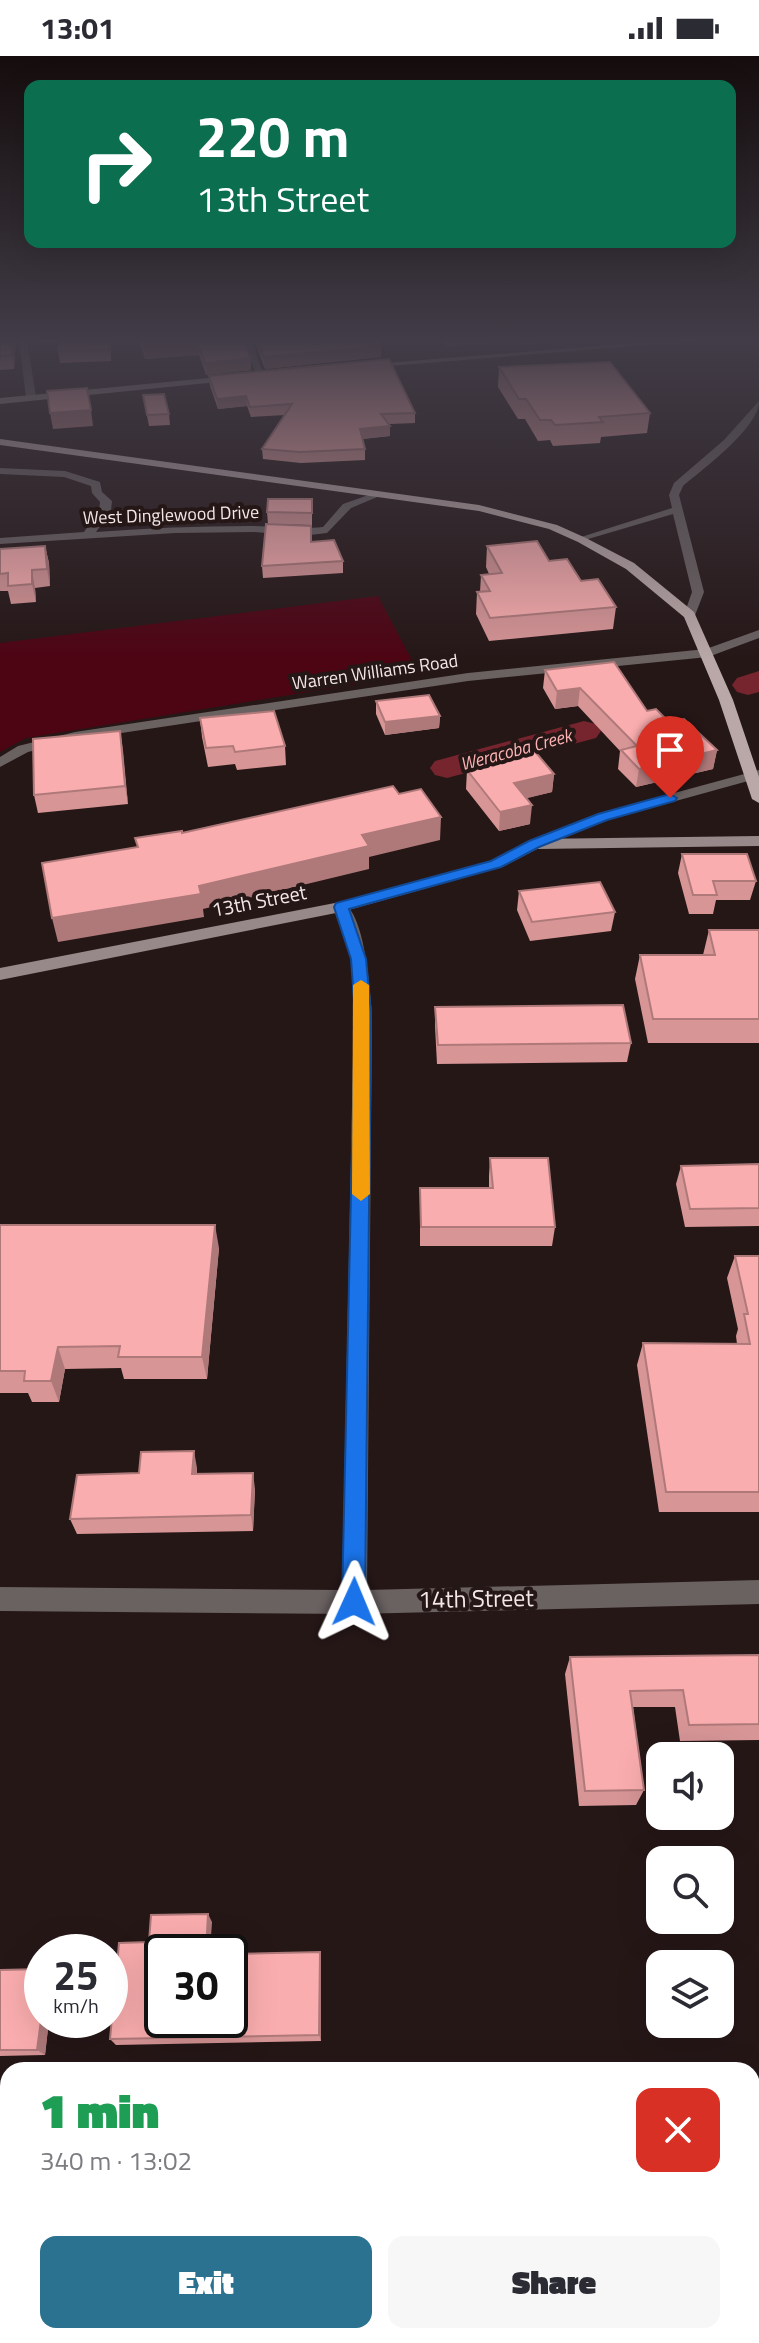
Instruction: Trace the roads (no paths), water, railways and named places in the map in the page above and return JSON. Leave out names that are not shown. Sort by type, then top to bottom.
[{"type":"main road","points":[[34,447],[479,508],[553,527],[582,540],[630,566],[690,615],[708,653],[754,775],[759,799]]},
{"type":"main road","name":"13th Street","points":[[0,974],[341,907],[496,864],[534,844],[759,841]]},
{"type":"street","points":[[690,615],[698,592],[675,510],[674,495],[678,485],[723,447]]},
{"type":"street","points":[[0,471],[65,474],[96,484],[97,493],[106,501],[105,510],[87,536]]},
{"type":"street","name":"West Dinglewood Drive","points":[[0,541],[175,530],[255,529],[301,533],[327,530],[347,506],[377,495]]},
{"type":"street","points":[[582,540],[675,510]]},
{"type":"street","name":"Warren Williams Road","points":[[0,763],[23,749],[75,736],[468,677],[708,653],[759,634]]},
{"type":"street","points":[[534,844],[602,817],[754,775]]},
{"type":"street","points":[[341,907],[359,959],[363,1013],[354,1602]]},
{"type":"street","name":"14th Street","points":[[0,1599],[354,1602],[759,1592]]},
{"type":"waterway","name":"Weracoba Creek","points":[[748,685],[759,681]]},
{"type":"waterway","name":"Weracoba Creek","points":[[447,768],[584,731]]}]
